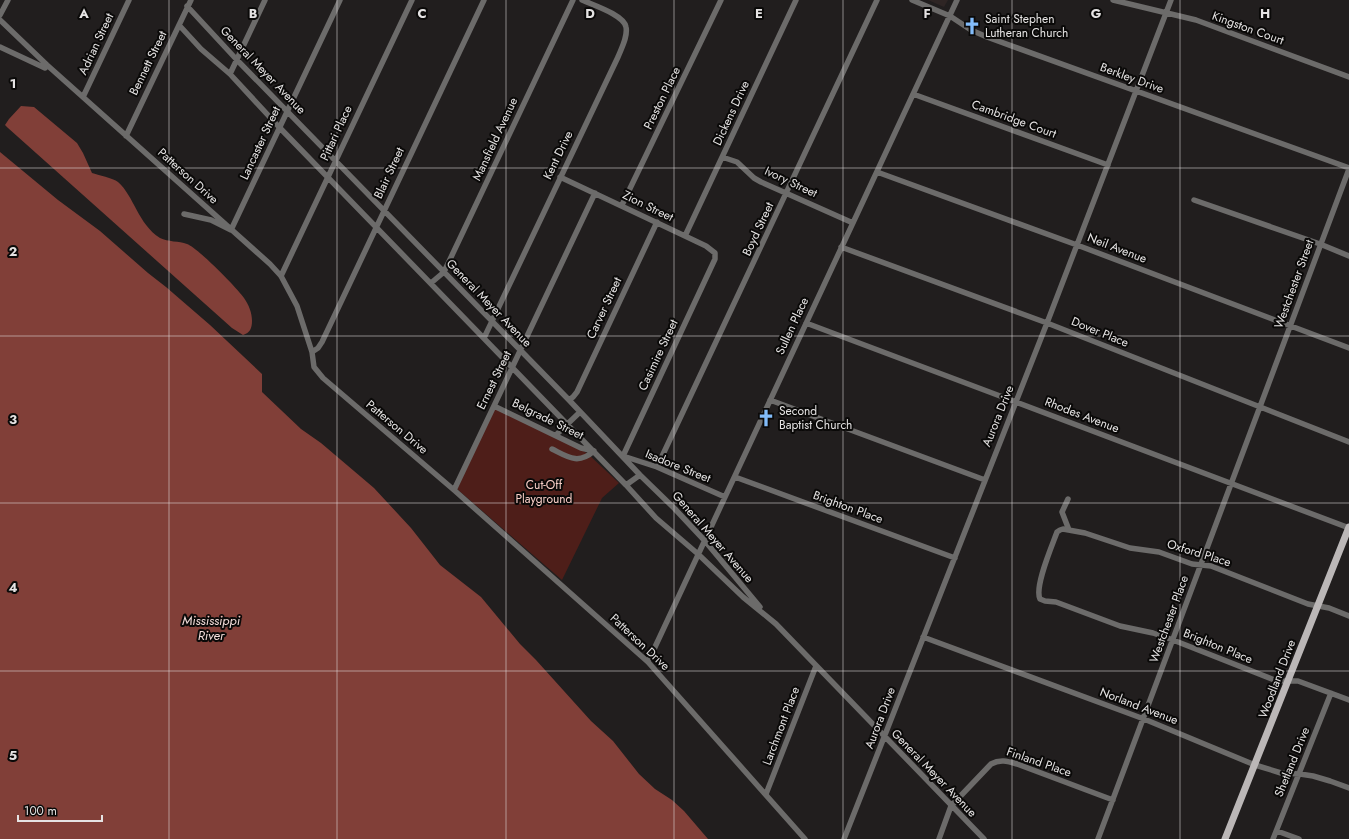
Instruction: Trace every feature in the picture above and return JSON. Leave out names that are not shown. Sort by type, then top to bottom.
[{"type":"main road","name":"Woodland Drive","points":[[1226,839],[1349,528]]},
{"type":"street","points":[[0,15],[8,0]]},
{"type":"street","name":"Adrian Street","points":[[83,97],[129,0]]},
{"type":"street","name":"Bennett Street","points":[[126,136],[191,0]]},
{"type":"street","points":[[230,74],[266,0]]},
{"type":"street","name":"Lancaster Street","points":[[231,230],[340,0]]},
{"type":"street","name":"Pittari Place","points":[[281,276],[412,0]]},
{"type":"street","name":"Blair Street","points":[[312,352],[318,348],[322,342],[484,0]]},
{"type":"street","name":"Mansfield Avenue","points":[[431,283],[444,272],[573,0]]},
{"type":"street","name":"Kent Drive","points":[[484,338],[491,320],[618,57],[626,32],[623,21],[615,15],[582,0]]},
{"type":"street","name":"Preston Place","points":[[622,205],[721,0]]},
{"type":"street","name":"Dickens Drive","points":[[685,236],[796,0]]},
{"type":"street","name":"Boyd Street","points":[[657,467],[787,194],[877,0]]},
{"type":"street","name":"Berkley Drive","points":[[912,0],[950,16],[987,37],[1349,169]]},
{"type":"street","name":"Sullen Place","points":[[648,662],[957,0]]},
{"type":"street","name":"Kingston Court","points":[[1113,0],[1196,20],[1349,77]]},
{"type":"street","name":"Aurora Drive","points":[[844,839],[1108,166],[1171,0]]},
{"type":"street","name":"General Meyer Avenue","points":[[187,6],[237,60],[336,160],[640,475],[675,509],[705,541],[769,618],[984,839]]},
{"type":"street","name":"Patterson Drive","points":[[0,20],[47,65],[270,264],[281,276],[297,306],[312,352],[314,367],[330,385],[454,490],[648,662],[805,839]]},
{"type":"street","name":"General Meyer Avenue","points":[[179,25],[201,49],[230,74],[279,127],[594,451],[656,518],[698,554],[743,597],[769,618]]},
{"type":"street","points":[[0,47],[45,68],[47,65]]},
{"type":"street","name":"Cambridge Court","points":[[913,94],[1108,166]]},
{"type":"street","name":"Ivory Street","points":[[722,157],[737,162],[754,178],[761,182],[853,223]]},
{"type":"street","name":"Westchester Street","points":[[1259,407],[1349,169]]},
{"type":"street","name":"Neil Avenue","points":[[877,172],[1077,245],[1349,348]]},
{"type":"street","name":"Zion Street","points":[[560,177],[622,205],[713,251],[715,255],[713,264]]},
{"type":"street","name":"Ernest Street","points":[[454,490],[595,193]]},
{"type":"street","points":[[1194,200],[1320,244],[1349,256]]},
{"type":"street","points":[[184,214],[211,220],[231,230]]},
{"type":"street","name":"Carver Street","points":[[569,400],[577,392],[657,222]]},
{"type":"street","name":"Dover Place","points":[[841,247],[1047,322],[1349,442]]},
{"type":"street","name":"Casimire Street","points":[[622,456],[713,264]]},
{"type":"street","name":"Rhodes Avenue","points":[[806,323],[1349,528]]},
{"type":"street","points":[[770,400],[985,480]]},
{"type":"street","name":"Belgrade Street","points":[[494,406],[581,448],[594,451]]},
{"type":"street","name":"Westchester Place","points":[[1098,839],[1259,407]]},
{"type":"street","points":[[556,435],[580,412]]},
{"type":"street","points":[[552,448],[571,458],[579,459],[588,456],[594,451]]},
{"type":"street","name":"Isadore Street","points":[[622,456],[657,467],[725,497]]},
{"type":"street","points":[[626,485],[640,475]]},
{"type":"street","name":"Brighton Place","points":[[734,477],[955,558]]},
{"type":"street","points":[[1068,498],[1062,512],[1068,530]]},
{"type":"street","name":"Brighton Place","points":[[1068,530],[1060,530],[1057,532],[1039,588],[1038,593],[1040,599],[1056,602],[1120,626],[1153,633],[1277,681],[1298,681],[1349,700]]},
{"type":"street","name":"Oxford Place","points":[[1068,530],[1085,533],[1130,548],[1159,552],[1192,564],[1211,566],[1308,604],[1329,608],[1349,616]]},
{"type":"street","name":"Norland Avenue","points":[[923,637],[1144,718],[1255,765],[1281,772],[1300,774],[1330,781],[1349,788]]},
{"type":"street","name":"Larchmont Place","points":[[766,794],[816,666]]},
{"type":"street","name":"Shetland Drive","points":[[1273,839],[1331,693]]},
{"type":"street","name":"Finland Place","points":[[952,806],[991,764],[998,760],[1017,764],[1113,800]]},
{"type":"street","points":[[939,839],[952,806]]},
{"type":"street","points":[[1277,830],[1299,839]]},
{"type":"shaded area","points":[[928,0],[948,0],[944,7]]},
{"type":"green space","name":"Cut-Off Playground","points":[[495,408],[587,453],[619,483],[602,498],[562,580],[457,489]]},
{"type":"water","points":[[21,106],[34,107],[77,143],[92,173],[118,182],[128,195],[146,225],[160,238],[187,244],[199,252],[217,269],[240,293],[247,303],[252,318],[252,326],[249,332],[243,335],[232,328],[8,128],[5,125]]},
{"type":"water","name":"Mississippi River","points":[[0,152],[58,200],[100,231],[210,325],[262,374],[262,392],[301,429],[321,443],[374,488],[411,528],[440,565],[481,597],[520,644],[591,721],[613,741],[639,774],[655,789],[672,800],[684,811],[708,839],[0,839]]},
{"type":"place","name":"Saint Stephen Lutheran Church","points":[[972,26]]},
{"type":"place","name":"Second Baptist Church","points":[[766,418]]}]
